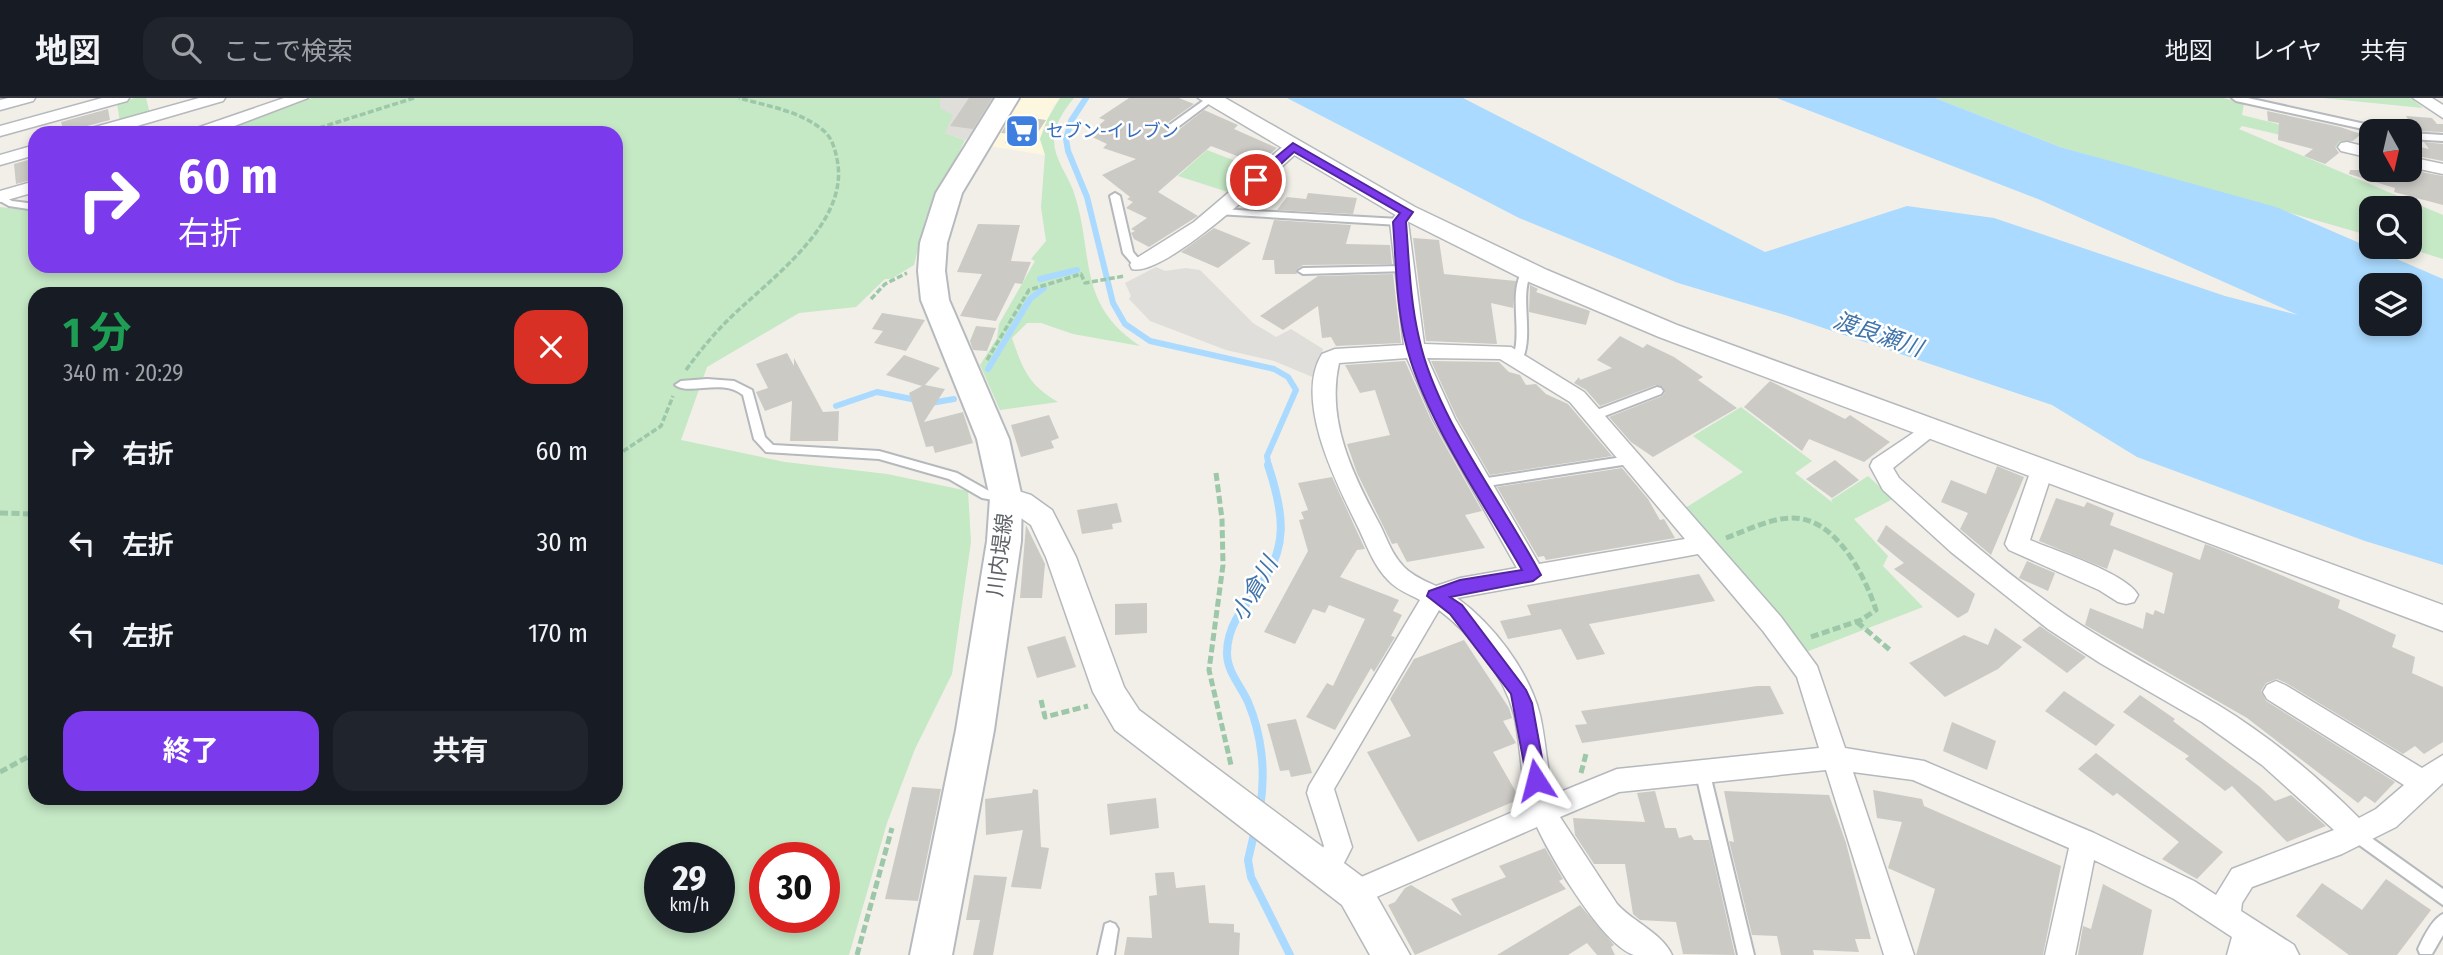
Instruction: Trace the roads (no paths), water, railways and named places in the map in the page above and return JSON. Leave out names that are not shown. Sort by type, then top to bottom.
[{"type":"main road","name":"川内堤線","points":[[931,955],[975,730],[1004,541],[1006,498],[993,439],[935,300],[930,260],[938,218],[953,184],[966,158],[1007,98]]},
{"type":"street","points":[[0,105],[27,98]]},
{"type":"street","points":[[0,131],[121,98]]},
{"type":"street","points":[[119,126],[217,98]]},
{"type":"street","points":[[220,126],[300,98]]},
{"type":"street","points":[[2421,98],[2443,113]]},
{"type":"street","points":[[1210,99],[1293,147],[1403,217],[1668,331],[2443,618]]},
{"type":"street","points":[[1139,265],[1168,251],[1220,212],[1293,147]]},
{"type":"street","points":[[2347,148],[2359,150]]},
{"type":"street","points":[[0,160],[28,152]]},
{"type":"street","points":[[2422,165],[2443,169]]},
{"type":"street","points":[[0,197],[28,188]]},
{"type":"street","points":[[1403,217],[1403,269],[1415,351],[1444,419],[1533,575]]},
{"type":"street","points":[[1657,955],[1618,926],[1555,836],[1544,812],[1523,703],[1517,690],[1456,610],[1396,574],[1359,508],[1329,439],[1324,380],[1329,359],[1342,354],[1496,351],[1518,358],[1572,393],[1705,544],[1788,644],[1808,673],[1899,955]]},
{"type":"street","points":[[1931,429],[1881,466],[1891,484],[1959,546],[2057,622],[2229,727],[2325,802],[2356,834]]},
{"type":"street","points":[[2042,470],[2017,544],[2117,587],[2126,595]]},
{"type":"street","points":[[1006,498],[1021,503],[1042,518],[1061,557],[1112,697],[1127,720],[1152,742],[1355,893],[1391,955]]},
{"type":"street","points":[[1325,869],[1334,859],[1338,846],[1320,793],[1322,786],[1435,596],[1460,587],[1705,544]]},
{"type":"street","points":[[2239,934],[2228,899],[2242,878],[2356,834],[2386,818],[2433,774],[2276,692]]},
{"type":"street","points":[[1355,893],[1382,878],[1617,781],[1835,758],[1915,769],[2084,842],[2184,890],[2239,934],[2284,955]]},
{"type":"street","points":[[2060,955],[2084,842]]},
{"type":"lane","points":[[2236,98],[2359,126]]},
{"type":"lane","points":[[1171,128],[1210,99]]},
{"type":"lane","points":[[2422,137],[2443,138]]},
{"type":"lane","points":[[1115,196],[1128,253],[1139,265]]},
{"type":"lane","points":[[0,197],[9,202],[28,205]]},
{"type":"lane","points":[[1220,212],[1403,217]]},
{"type":"lane","points":[[1303,271],[1403,269]]},
{"type":"lane","points":[[1518,358],[1523,347],[1521,279],[1528,270]]},
{"type":"lane","points":[[681,385],[724,384],[742,387],[748,393],[760,439],[770,449],[879,455],[953,476],[986,495],[1006,498]]},
{"type":"lane","points":[[1593,416],[1657,391]]},
{"type":"lane","points":[[1481,483],[1629,460]]},
{"type":"lane","points":[[1702,770],[1746,955]]},
{"type":"lane","points":[[2356,834],[2443,898]]},
{"type":"lane","points":[[2426,949],[2443,921]]},
{"type":"lane","points":[[1106,955],[1110,929]]},
{"type":"water","name":"渡良瀬川","points":[[1287,98],[1463,98],[1765,252],[1907,206],[1994,218],[2225,296],[2298,315],[2038,199],[1777,98],[1935,98],[2060,147],[2276,207],[2359,243],[2359,259],[2397,259],[2443,279],[2443,565],[2365,541],[2137,457],[2052,405],[1785,315],[1678,283],[1519,218]]},
{"type":"waterway","name":"小倉川","points":[[1086,98],[1071,121],[1066,139],[1068,151],[1087,197],[1113,303],[1125,324],[1150,341],[1274,369],[1288,377],[1296,390],[1267,456],[1269,467]]},
{"type":"waterway","points":[[1040,279],[1077,270]]},
{"type":"waterway","points":[[988,369],[1030,299],[1044,288]]},
{"type":"waterway","points":[[836,406],[877,392],[931,403],[954,399]]},
{"type":"waterway","name":"小倉川","points":[[1260,808],[1263,768],[1260,741],[1253,715],[1232,673],[1227,653],[1229,635],[1236,620],[1267,575],[1279,545],[1281,530],[1278,499],[1268,465]]},
{"type":"waterway","name":"小倉川","points":[[1255,830],[1248,860],[1251,877],[1290,955]]},
{"type":"place","name":"セブン-イレブン","points":[[1022,131]]}]
